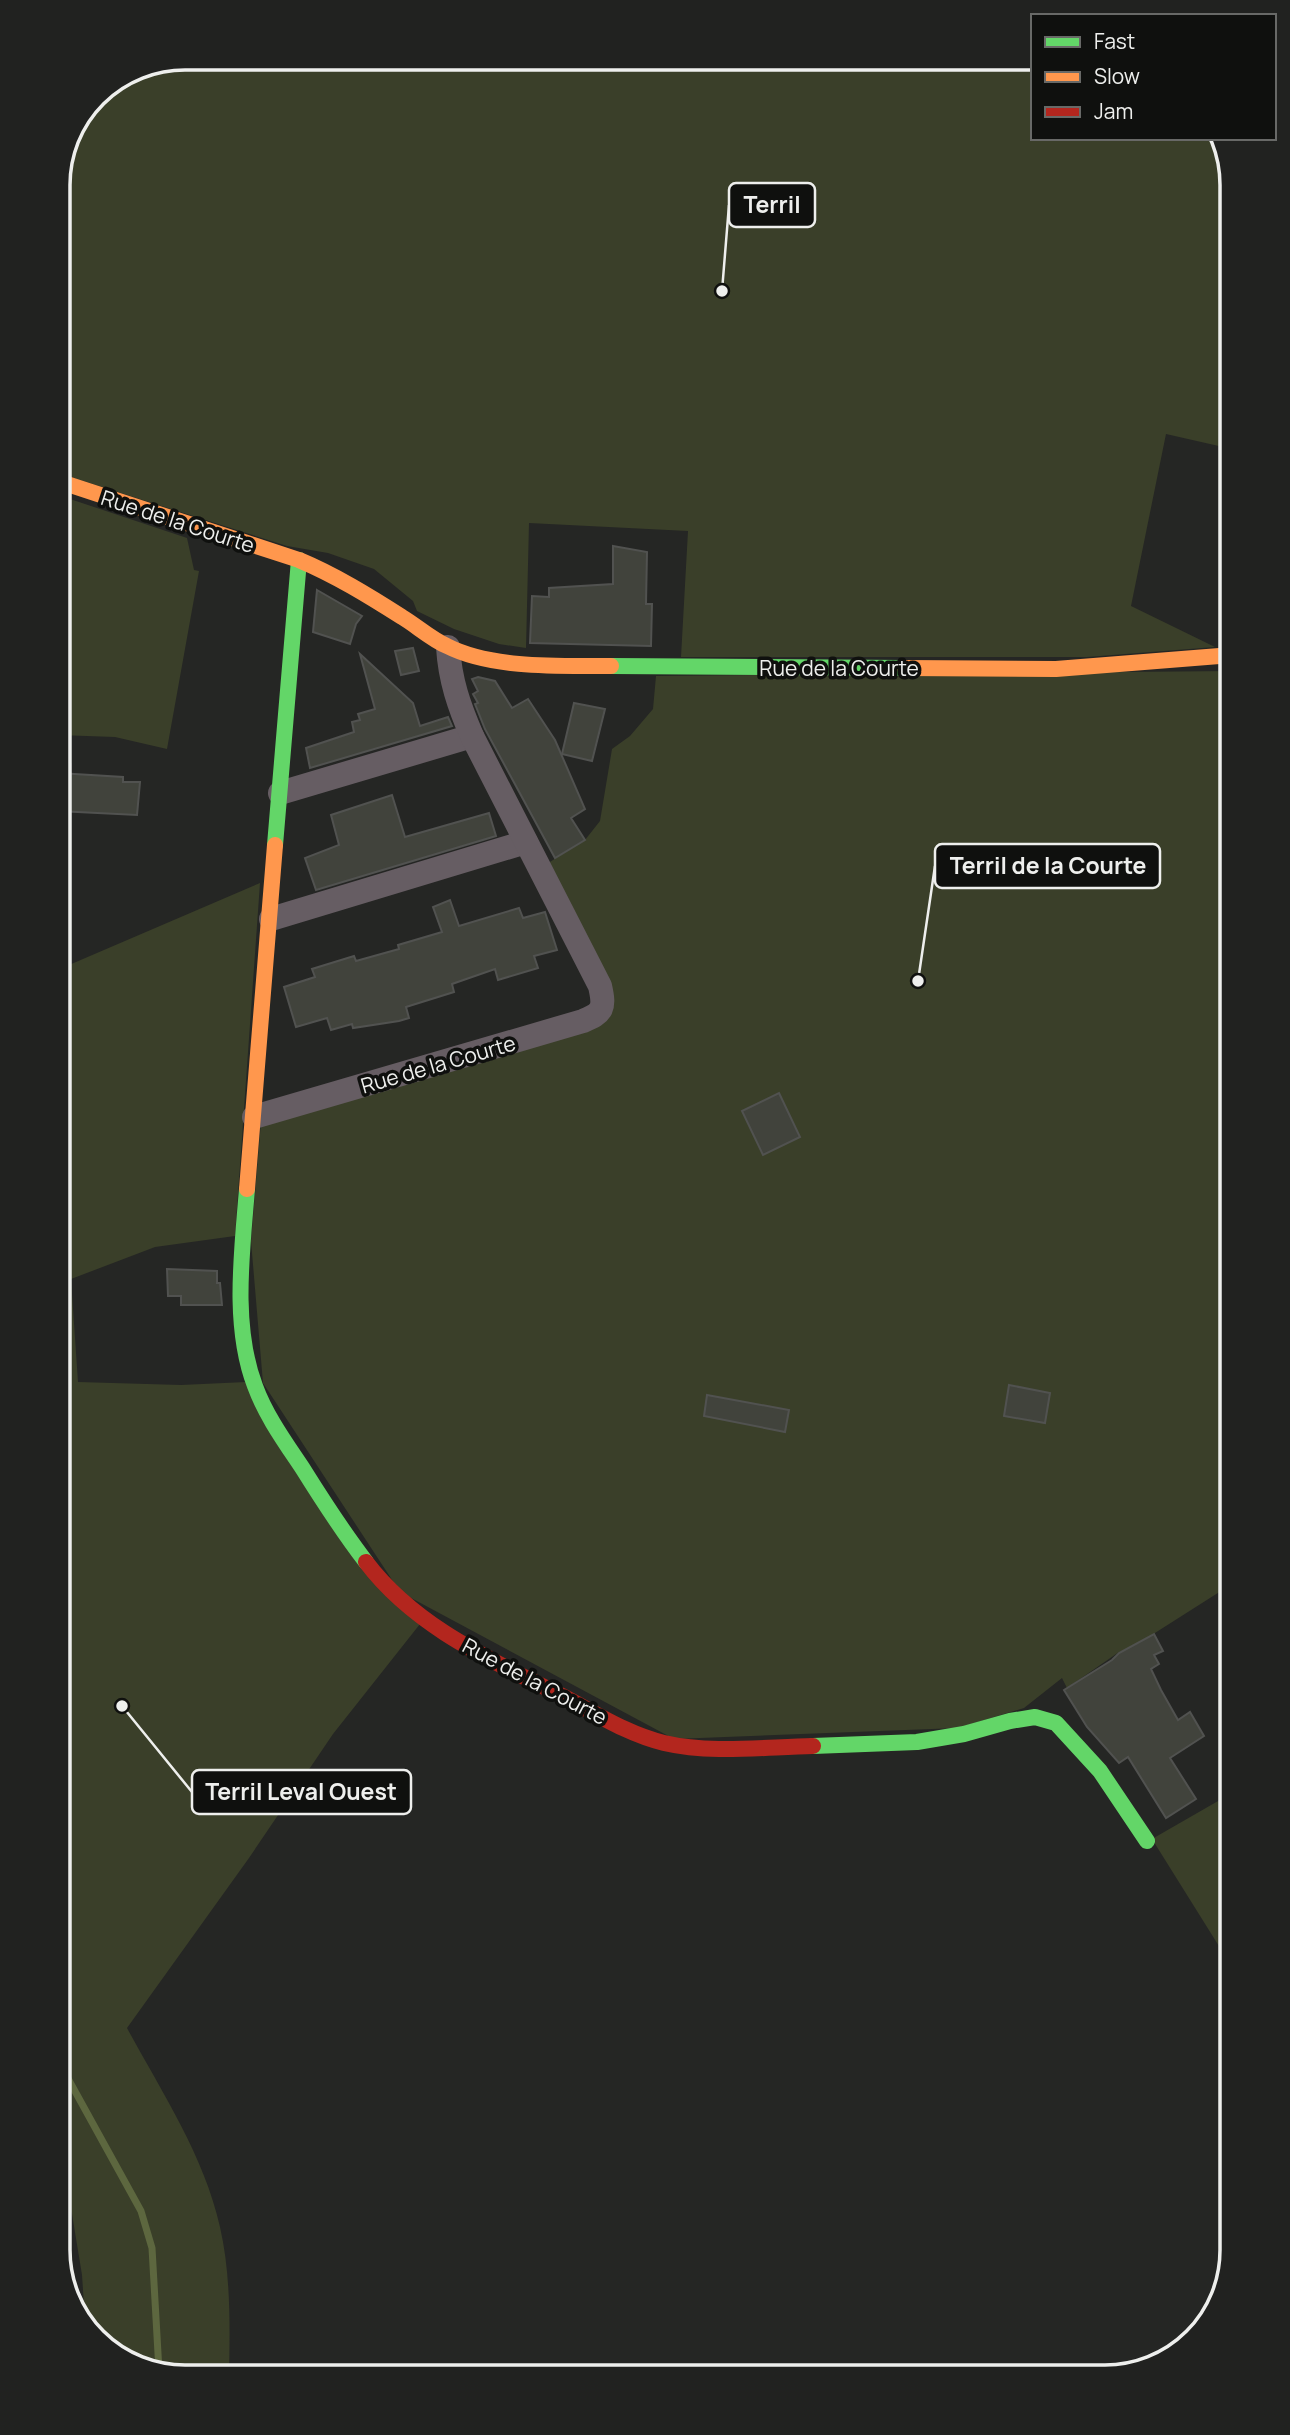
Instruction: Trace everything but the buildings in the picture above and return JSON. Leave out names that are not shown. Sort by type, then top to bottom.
[{"type":"street","name":"Rue de la Courte","points":[[70,485],[299,560],[325,571],[448,647],[495,661],[551,666],[1056,669],[1220,656]]},
{"type":"street","name":"Rue de la Courte","points":[[299,560],[240,1275],[244,1341],[254,1384],[270,1419],[345,1534],[384,1586],[418,1616],[479,1654],[633,1733],[665,1743],[706,1748],[856,1745],[917,1742],[1035,1717],[1056,1723],[1100,1771],[1147,1841]]},
{"type":"street","name":"Rue de la Courte","points":[[254,1117],[570,1026],[596,1016],[602,1009],[600,986],[472,736],[456,698],[448,647]]},
{"type":"street","points":[[280,793],[472,736]]},
{"type":"street","points":[[271,919],[526,842]]},
{"type":"green space","points":[[185,70],[1031,70],[1031,140],[1211,141],[1218,163],[1220,185],[1220,446],[1166,434],[1131,606],[1215,647],[1087,657],[681,657],[688,531],[529,523],[526,648],[499,644],[454,629],[417,611],[413,601],[374,569],[328,553],[287,546],[70,477],[70,177],[82,134],[94,115],[127,85],[163,72]]},
{"type":"green space","points":[[70,499],[187,538],[194,570],[199,571],[167,749],[115,737],[70,735]]},
{"type":"green space","points":[[1220,671],[1220,1592],[1136,1645],[1119,1652],[1067,1688],[1062,1678],[1024,1708],[958,1728],[674,1739],[400,1592],[263,1383],[251,1241],[261,1122],[603,1020],[545,865],[585,840],[600,821],[612,749],[630,736],[653,709],[656,676]]},
{"type":"green space","points":[[260,883],[235,1236],[155,1247],[71,1279],[78,1382],[181,1385],[246,1382],[420,1624],[333,1734],[249,1858],[127,2028],[193,2149],[213,2200],[226,2264],[229,2365],[177,2365],[148,2359],[121,2346],[104,2331],[84,2306],[82,2275],[70,2207],[70,965]]},
{"type":"green space","points":[[1220,1800],[1220,1948],[1152,1839]]},
{"type":"waterway","points":[[70,2082],[141,2211],[152,2248],[158,2362]]},
{"type":"traffic: fast","points":[[275,845],[299,560]]},
{"type":"traffic: fast","points":[[611,666],[905,668]]},
{"type":"traffic: fast","points":[[247,1189],[241,1263],[241,1314],[243,1339],[255,1386],[276,1429],[366,1562]]},
{"type":"traffic: fast","points":[[813,1746],[917,1742],[1035,1717],[1056,1723],[1100,1771],[1147,1841]]},
{"type":"traffic: slow","points":[[70,485],[299,560],[352,586],[435,640],[465,653],[485,659],[528,665],[611,666]]},
{"type":"traffic: slow","points":[[905,668],[1056,669],[1220,656]]},
{"type":"traffic: slow","points":[[247,1189],[275,845]]},
{"type":"traffic: jam","points":[[366,1562],[407,1605],[456,1640],[637,1734],[664,1743],[700,1748],[813,1746]]},
{"type":"place","name":"Terril","points":[[722,291]]},
{"type":"place","name":"Terril de la Courte","points":[[918,981]]},
{"type":"place","name":"Terril Leval Ouest","points":[[122,1706]]}]
